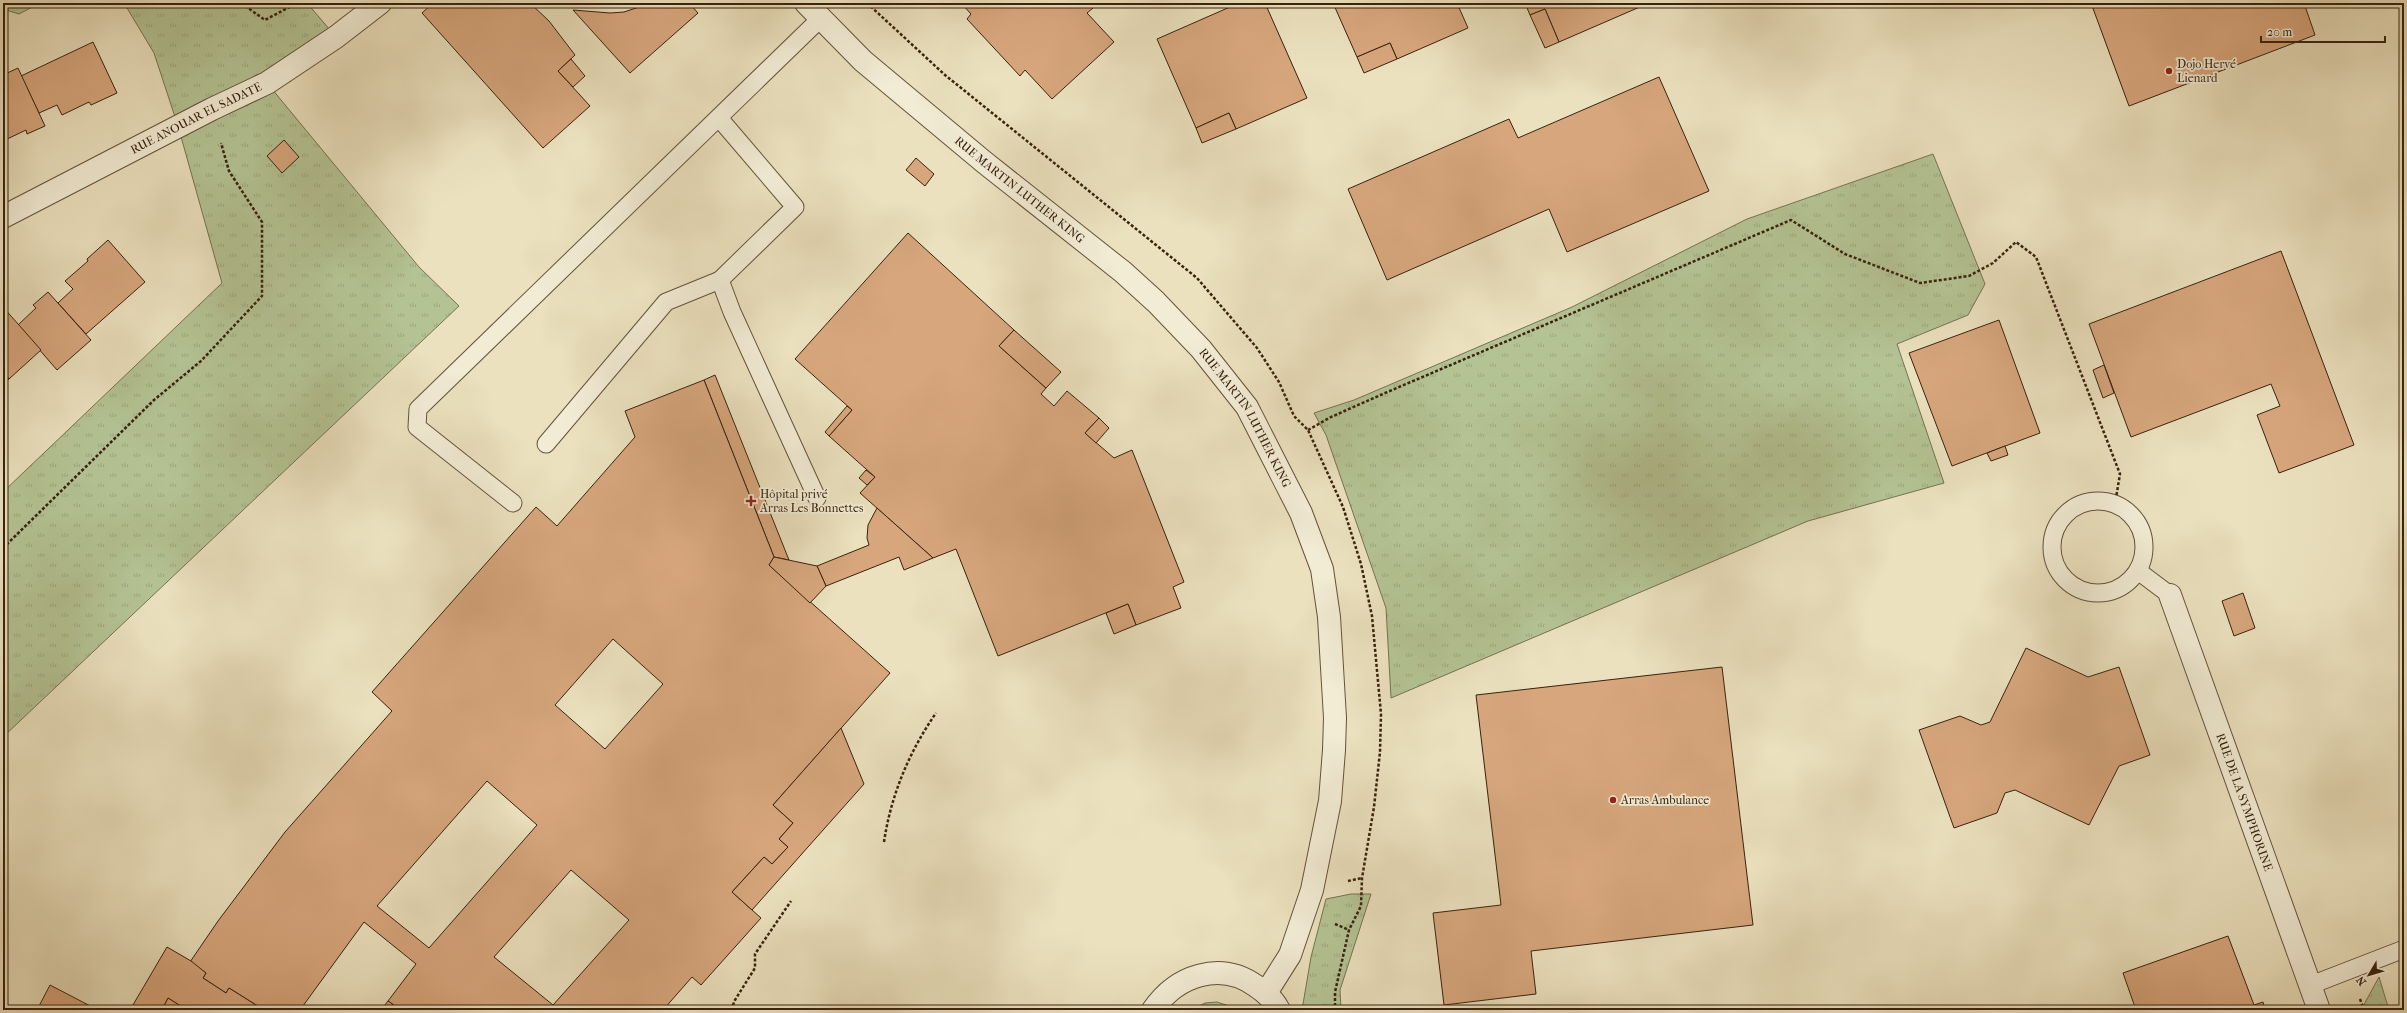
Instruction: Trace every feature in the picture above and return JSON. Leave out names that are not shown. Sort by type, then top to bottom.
[{"type":"street","name":"RUE ANOUAR EL SADATE","points":[[3,217],[212,108],[267,83],[330,40],[380,3]]},
{"type":"street","name":"RUE MARTIN LUTHER KING","points":[[806,3],[862,61],[984,162],[1123,272],[1156,302],[1201,349],[1247,407],[1301,512],[1322,569],[1330,618],[1336,718],[1333,765],[1330,801],[1312,890],[1290,955],[1266,993]]},
{"type":"street","name":"RUE DE LA SYMPHORINE","points":[[2170,595],[2311,984],[2319,1010]]},
{"type":"street","points":[[1152,1010],[1166,992],[1184,980],[1205,973],[1227,973],[1248,980],[1266,993],[1279,1010]]},
{"type":"lane","points":[[513,503],[417,427],[418,409],[821,18]]},
{"type":"lane","points":[[546,444],[666,302],[720,280],[795,207],[719,118]]},
{"type":"lane","points":[[720,280],[732,312],[817,498]]},
{"type":"lane","points":[[2101,501],[2115,504],[2128,513],[2139,525],[2144,540],[2143,556],[2138,571],[2127,582],[2115,590],[2101,593],[2085,591],[2072,585],[2061,575],[2054,561],[2052,547],[2055,532],[2062,519],[2072,508],[2086,502],[2101,501]]},
{"type":"lane","points":[[2138,571],[2170,595]]},
{"type":"lane","points":[[2311,984],[2404,949]]},
{"type":"path","points":[[241,3],[265,20],[297,3]]},
{"type":"path","points":[[3,548],[154,400],[201,361],[262,296],[262,222],[229,171],[212,108]]},
{"type":"path","points":[[1308,430],[1331,417],[1385,393],[1791,220],[1845,254],[1920,282],[1969,276],[1993,263],[2016,242],[2036,257],[2120,474],[2115,504]]},
{"type":"path","points":[[884,842],[888,812],[897,787],[919,738],[936,713]]},
{"type":"path","points":[[1334,1010],[1334,992],[1349,930],[1361,906],[1362,878]]},
{"type":"path","points":[[731,1010],[735,1000],[755,968],[756,954],[791,901]]},
{"type":"green space","points":[[3,3],[40,3],[19,14],[3,9]]},
{"type":"green space","points":[[124,3],[307,3],[336,37],[267,83],[419,267],[459,306],[3,737],[3,492],[222,283],[178,126],[154,53]]},
{"type":"green space","points":[[1933,154],[1985,284],[1968,315],[1897,344],[1944,483],[1808,521],[1391,698],[1386,608],[1326,435],[1314,413],[1354,400],[1572,307],[1747,219]]},
{"type":"green space","points":[[1351,894],[1371,894],[1340,990],[1341,1010],[1302,1010],[1311,957],[1326,899]]},
{"type":"green space","points":[[2379,977],[2389,1010],[2361,1010]]},
{"type":"green space","points":[[1217,1002],[1241,1010],[1191,1010],[1205,1003]]},
{"type":"building","points":[[433,3],[497,3],[500,6],[504,3],[530,3],[549,21],[575,55],[558,71],[590,106],[543,148],[422,13]]},
{"type":"building","points":[[651,3],[689,3],[698,13],[630,73],[573,10],[610,13],[624,12]]},
{"type":"building","points":[[961,3],[1088,3],[1093,8],[1087,13],[1114,42],[1052,99],[1025,70],[1020,76],[967,19],[971,14]]},
{"type":"building","points":[[1239,3],[1265,3],[1307,98],[1236,129],[1229,113],[1196,128],[1157,39]]},
{"type":"building","points":[[1333,3],[1457,3],[1468,28],[1397,59],[1390,43],[1357,57]]},
{"type":"building","points":[[1525,3],[1649,3],[1559,42],[1545,9],[1530,15]]},
{"type":"building","name":"Dojo Hervé Lienard","points":[[2091,3],[2304,3],[2315,35],[2129,106]]},
{"type":"building","points":[[1545,9],[1559,42],[1545,48],[1530,15]]},
{"type":"building","points":[[93,42],[117,93],[91,105],[89,102],[62,115],[57,105],[39,113],[21,76]]},
{"type":"building","points":[[1390,43],[1397,59],[1364,73],[1357,57]]},
{"type":"building","points":[[571,59],[585,76],[573,87],[558,71]]},
{"type":"building","points":[[18,68],[45,126],[27,134],[26,130],[3,141],[3,75]]},
{"type":"building","points":[[1659,77],[1709,191],[1567,252],[1549,209],[1387,280],[1348,189],[1509,119],[1518,138]]},
{"type":"building","points":[[1229,113],[1236,129],[1202,143],[1196,128]]},
{"type":"building","points":[[284,140],[299,157],[282,173],[267,156]]},
{"type":"building","points":[[916,158],[934,174],[925,186],[906,170]]},
{"type":"building","points":[[908,233],[1014,330],[999,346],[1046,388],[1041,394],[1054,406],[1067,391],[1099,418],[1085,433],[1114,458],[1132,450],[1184,582],[1173,587],[1181,608],[1136,625],[1128,604],[998,656],[956,549],[933,558],[860,493],[875,477],[829,436],[852,410],[795,359]]},
{"type":"building","points":[[108,240],[145,282],[86,334],[58,303],[73,289],[65,281],[88,261],[87,259]]},
{"type":"building","points":[[2281,251],[2354,445],[2279,473],[2257,415],[2280,406],[2271,384],[2131,437],[2089,324]]},
{"type":"building","points":[[48,292],[91,340],[57,370],[18,325],[36,308],[33,305]]},
{"type":"building","points":[[3,307],[41,350],[9,379],[3,372]]},
{"type":"building","points":[[1999,320],[2040,433],[1952,466],[1909,353]]},
{"type":"building","points":[[1014,330],[1061,372],[1046,388],[999,346]]},
{"type":"building","points":[[2104,365],[2114,393],[2103,398],[2093,370]]},
{"type":"building","points":[[3,372],[9,379],[3,384]]},
{"type":"building","points":[[715,375],[789,560],[774,557],[704,380]]},
{"type":"building","points":[[704,380],[774,557],[769,565],[890,673],[773,805],[793,823],[779,839],[788,847],[772,864],[764,857],[732,892],[761,918],[701,985],[692,977],[663,1010],[401,1010],[388,1001],[416,964],[364,922],[300,1010],[264,1010],[229,988],[226,993],[203,978],[206,973],[190,962],[218,921],[285,832],[392,711],[372,692],[536,507],[557,526],[635,437],[625,411]],"holes":[[[613,639],[663,684],[605,749],[555,705]],[[487,781],[537,825],[429,948],[377,906]],[[571,870],[629,920],[553,1005],[494,957]]]},
{"type":"building","points":[[847,406],[852,410],[829,436],[825,432]]},
{"type":"building","points":[[1099,418],[1109,428],[1096,443],[1085,433]]},
{"type":"building","points":[[2005,446],[2008,455],[1991,461],[1987,453]]},
{"type":"building","points":[[866,470],[875,477],[867,485],[859,478]]},
{"type":"building","points":[[877,508],[933,558],[904,570],[899,557],[826,586],[817,566],[869,545],[867,538],[868,525]]},
{"type":"building","points":[[774,557],[817,566],[826,586],[810,603],[769,565]]},
{"type":"building","points":[[2243,593],[2255,628],[2234,636],[2222,601]]},
{"type":"building","points":[[1128,604],[1136,625],[1114,634],[1106,613]]},
{"type":"building","points":[[2026,648],[2088,677],[2119,667],[2150,755],[2119,766],[2089,825],[2015,790],[2005,793],[1997,813],[1954,828],[1919,730],[1960,716],[1981,725],[1990,722]]},
{"type":"building","name":"Arras Ambulance","points":[[1722,667],[1753,925],[1531,951],[1536,994],[1444,1005],[1433,913],[1501,905],[1476,695]]},
{"type":"building","points":[[841,728],[864,784],[752,910],[732,892],[764,857],[772,864],[788,847],[779,839],[793,823],[773,805]]},
{"type":"building","points":[[2228,936],[2254,1005],[2263,1002],[2265,1010],[2136,1010],[2123,973]]},
{"type":"building","points":[[167,947],[191,961],[206,973],[203,978],[226,993],[229,988],[264,1010],[187,1010],[168,998],[162,1010],[130,1010]]},
{"type":"building","points":[[50,985],[98,1010],[37,1010]]},
{"type":"building","points":[[168,998],[187,1010],[162,1010]]},
{"type":"building","points":[[388,1001],[401,1010],[381,1010]]},
{"type":"place","name":"Dojo Hervé Lienard","points":[[2169,71]]},
{"type":"place","name":"Hôpital privé Arras Les Bonnettes","points":[[751,501]]},
{"type":"place","name":"Arras Ambulance","points":[[1613,800]]}]
